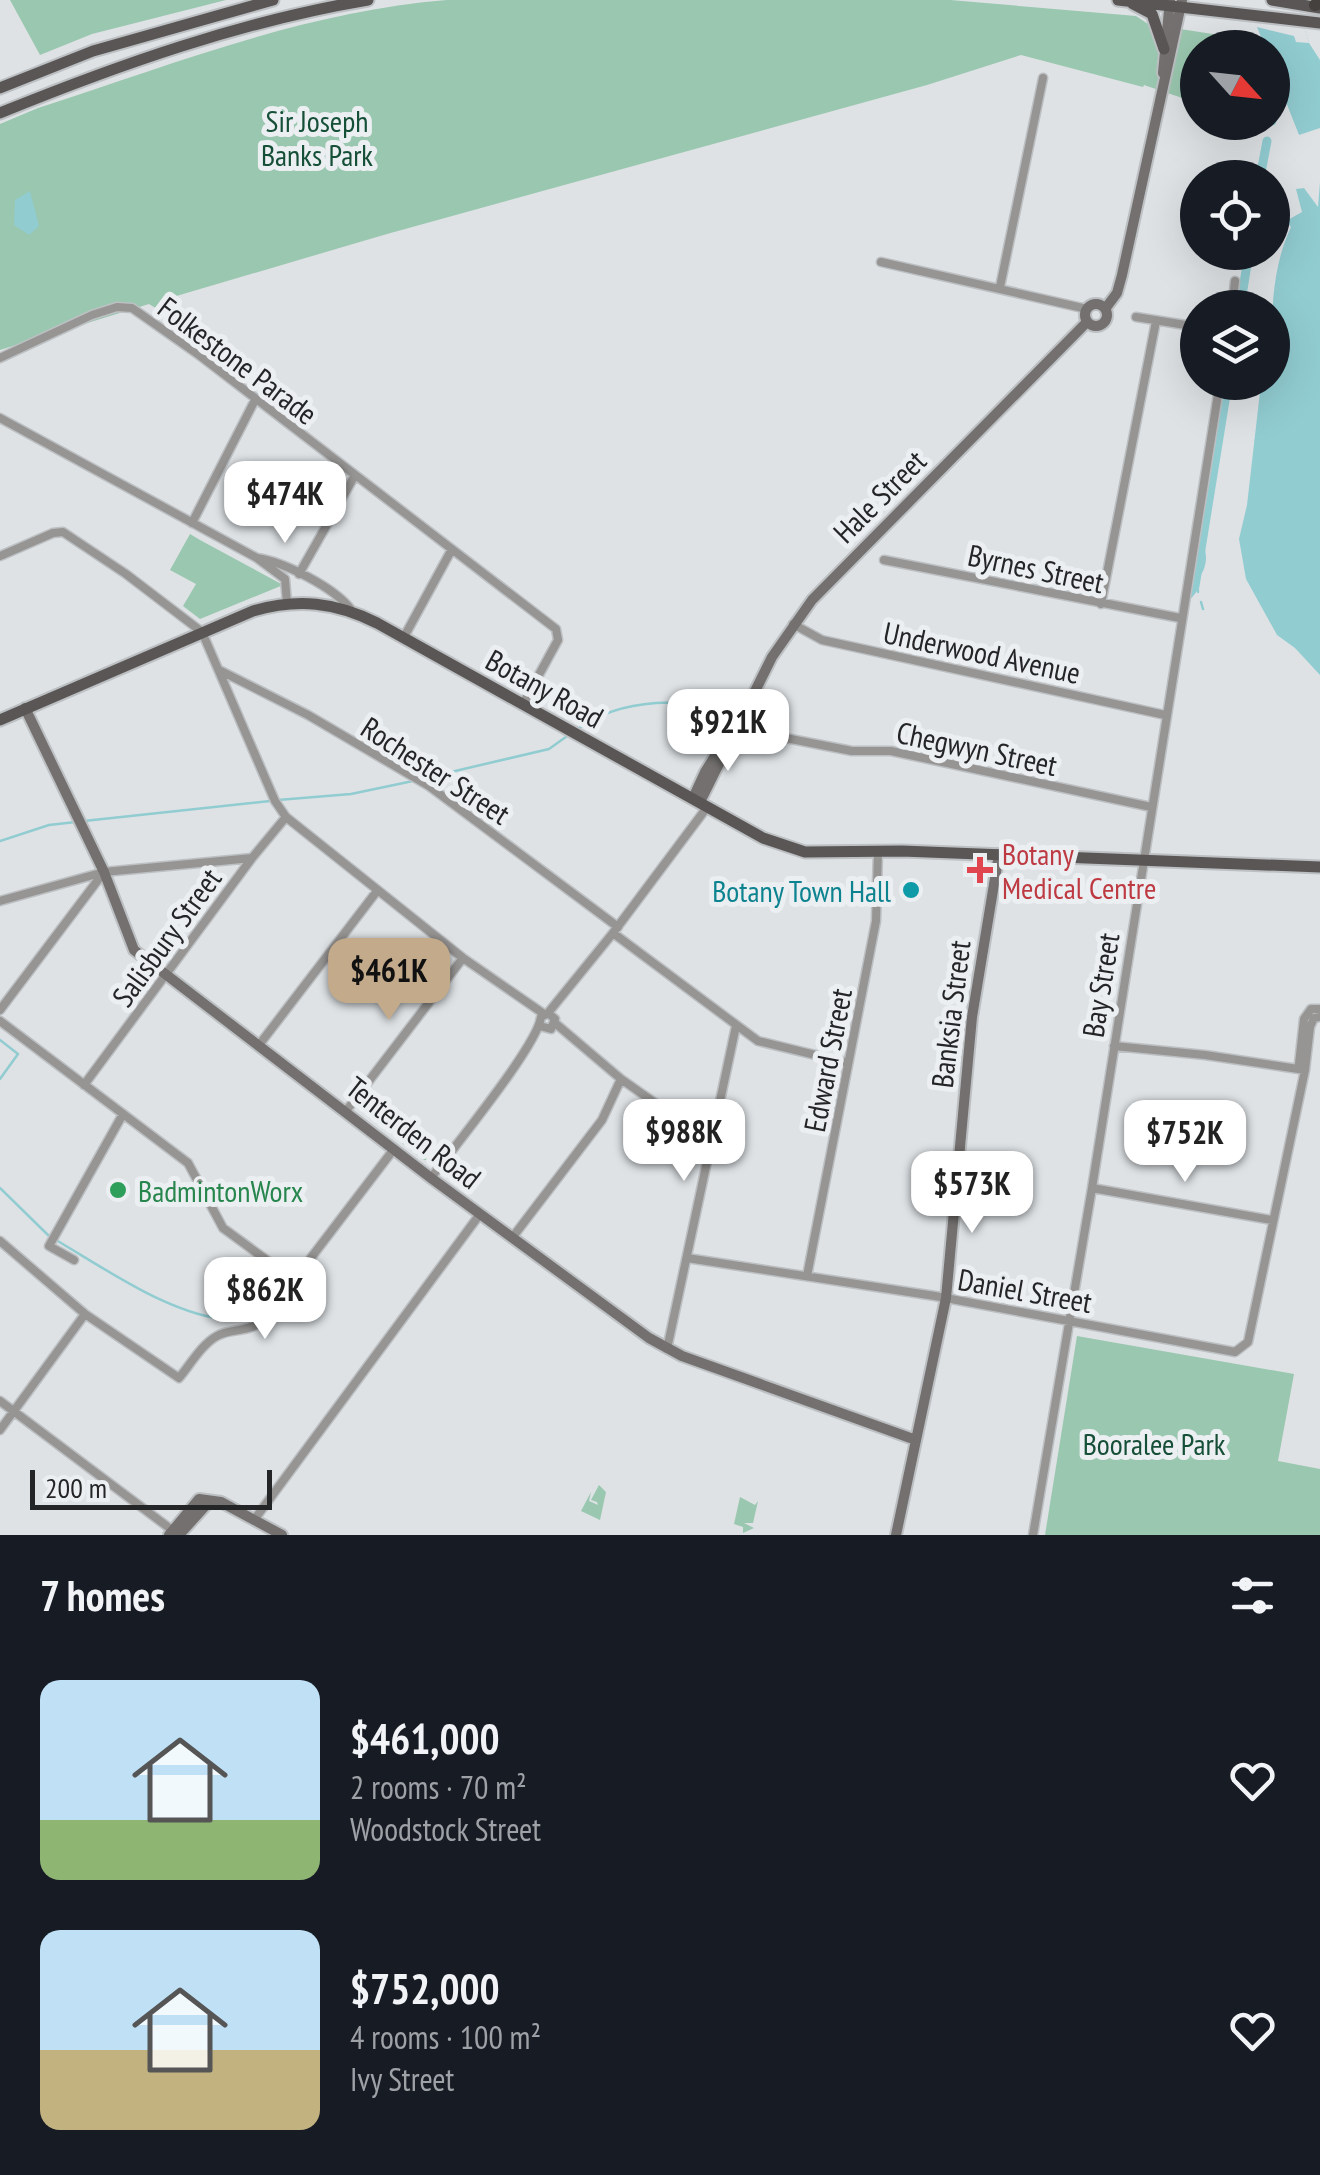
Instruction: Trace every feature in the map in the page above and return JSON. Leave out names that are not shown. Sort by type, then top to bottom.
[{"type":"main road","points":[[0,88],[94,51],[273,0]]},
{"type":"main road","points":[[0,112],[100,73],[191,44],[368,0]]},
{"type":"main road","points":[[1119,0],[1176,2],[1320,25]]},
{"type":"main road","points":[[1119,0],[1149,11],[1164,49]]},
{"type":"main road","points":[[1272,0],[1318,5]]},
{"type":"main road","name":"Botany Road","points":[[0,720],[253,612],[287,602],[323,604],[352,610],[783,847],[804,852],[999,854],[1320,867]]},
{"type":"street","points":[[1164,85],[1164,49],[1176,2]]},
{"type":"street","points":[[1104,309],[1117,293],[1122,274],[1164,85],[1176,2]]},
{"type":"street","points":[[1000,287],[1042,78]]},
{"type":"street","points":[[880,262],[1000,287],[1087,316],[1096,326],[1106,319],[1104,309]]},
{"type":"street","points":[[1234,290],[1235,280]]},
{"type":"street","points":[[1087,316],[1096,305],[1104,309]]},
{"type":"street","name":"Folkestone Parade","points":[[0,358],[92,315],[117,307],[132,308],[556,629],[558,640],[523,704]]},
{"type":"street","name":"Hale Street","points":[[700,802],[726,756],[734,728],[825,586],[1087,316]]},
{"type":"street","points":[[1136,317],[1180,325]]},
{"type":"street","points":[[1100,604],[1156,320]]},
{"type":"street","points":[[192,522],[256,400]]},
{"type":"street","name":"Bay Street","points":[[1032,1535],[1092,1188],[1217,400]]},
{"type":"street","points":[[0,418],[257,558],[285,580],[287,602]]},
{"type":"street","points":[[299,574],[354,477]]},
{"type":"street","points":[[0,556],[63,532],[202,632],[275,801],[286,818],[621,1079],[712,1143]]},
{"type":"street","points":[[404,638],[452,549]]},
{"type":"street","points":[[257,558],[272,560],[332,592],[352,610]]},
{"type":"street","name":"Byrnes Street","points":[[884,560],[1180,618]]},
{"type":"street","name":"Underwood Avenue","points":[[797,627],[812,637],[1165,715]]},
{"type":"street","name":"Rochester Street","points":[[218,669],[308,715],[429,786],[758,1042],[848,1063]]},
{"type":"street","name":"Tenterden Road","points":[[25,708],[104,872],[134,950],[431,1178],[667,1349],[916,1440]]},
{"type":"street","name":"Chegwyn Street","points":[[734,728],[852,751],[891,751],[1152,807]]},
{"type":"street","points":[[431,1178],[616,930],[700,802]]},
{"type":"street","name":"Salisbury Street","points":[[84,1084],[286,818]]},
{"type":"street","name":"Edward Street","points":[[807,1276],[876,920],[878,851]]},
{"type":"street","name":"Banksia Street","points":[[896,1535],[946,1298],[972,1017],[999,854]]},
{"type":"street","points":[[0,901],[104,872],[252,858]]},
{"type":"street","points":[[0,1010],[104,872]]},
{"type":"street","points":[[259,1045],[377,892]]},
{"type":"street","points":[[346,1110],[463,958]]},
{"type":"street","points":[[1304,1070],[1299,1064],[1304,1019],[1311,1009],[1320,1009]]},
{"type":"street","points":[[1092,1188],[1272,1220],[1310,1027],[1314,1018],[1320,1017]]},
{"type":"street","points":[[0,1021],[188,1163],[224,1228],[294,1280]]},
{"type":"street","points":[[667,1349],[736,1026]]},
{"type":"street","points":[[1114,1046],[1304,1070]]},
{"type":"street","points":[[512,1238],[602,1120],[621,1079]]},
{"type":"street","points":[[74,1260],[49,1246],[122,1114]]},
{"type":"street","points":[[0,1241],[85,1314],[179,1378],[213,1338],[250,1330],[262,1322],[394,1149]]},
{"type":"street","points":[[254,1520],[480,1214]]},
{"type":"street","name":"Daniel Street","points":[[687,1258],[946,1298],[1235,1352],[1248,1342],[1272,1220]]},
{"type":"street","points":[[0,1430],[85,1314]]},
{"type":"street","points":[[0,1401],[175,1534],[209,1502],[221,1502],[282,1535]]},
{"type":"green space","points":[[10,0],[226,0],[92,34],[40,55]]},
{"type":"green space","name":"Sir Joseph Banks Park","points":[[447,0],[950,0],[1136,16],[1148,24],[1187,30],[1180,30],[1180,97],[1021,55],[927,85],[173,297],[164,313],[149,304],[0,350],[0,124],[240,42],[342,15]]},
{"type":"green space","points":[[190,534],[283,585],[200,619],[183,606],[196,584],[170,570]]},
{"type":"green space","points":[[402,1127],[438,1154],[424,1160],[394,1137]]},
{"type":"green space","name":"Booralee Park","points":[[1077,1336],[1294,1374],[1278,1461],[1320,1469],[1320,1535],[1045,1535]]},
{"type":"green space","points":[[599,1485],[606,1492],[600,1520],[581,1511],[591,1492],[589,1501],[598,1505],[591,1500]]},
{"type":"green space","points":[[740,1497],[755,1505],[758,1501],[753,1523],[744,1523],[754,1528],[743,1533],[743,1527],[734,1524]]},
{"type":"water","points":[[1296,0],[1309,43],[1320,60],[1320,128],[1299,135],[1290,112],[1290,30],[1257,27]]},
{"type":"water","points":[[1320,182],[1320,675],[1277,635],[1246,579],[1239,539],[1247,505],[1259,400],[1290,400],[1290,290],[1275,290],[1277,270],[1290,270],[1290,219],[1302,212],[1296,189],[1304,188],[1318,207]]},
{"type":"water","points":[[30,191],[39,226],[29,235],[14,225],[15,200]]},
{"type":"pier","points":[[1248,0],[1296,0],[1309,43],[1296,42],[1290,30],[1257,27]]},
{"type":"waterway","points":[[1263,160],[1267,141]]},
{"type":"waterway","points":[[1243,290],[1246,270]]},
{"type":"waterway","points":[[1189,594],[1195,586],[1225,400]]},
{"type":"waterway","points":[[1198,592],[1197,578],[1204,562],[1202,545]]},
{"type":"waterway","points":[[1194,593],[1195,586]]},
{"type":"waterway","points":[[1201,602],[1203,609]]},
{"type":"waterway","points":[[576,730],[614,711],[656,703],[741,709]]},
{"type":"waterway","points":[[421,779],[549,749],[570,734]]},
{"type":"waterway","points":[[278,800],[351,794],[413,781]]},
{"type":"waterway","points":[[84,821],[270,801]]},
{"type":"waterway","points":[[0,841],[49,825],[76,822]]},
{"type":"waterway","points":[[0,1040],[18,1054],[0,1079]]},
{"type":"waterway","points":[[0,1188],[49,1236]]},
{"type":"waterway","points":[[56,1240],[171,1304],[211,1317],[251,1320]]},
{"type":"place","name":"Botany Medical Centre","points":[[980,870]]},
{"type":"place","name":"Botany Town Hall","points":[[911,890]]},
{"type":"place","name":"BadmintonWorx","points":[[118,1190]]}]
